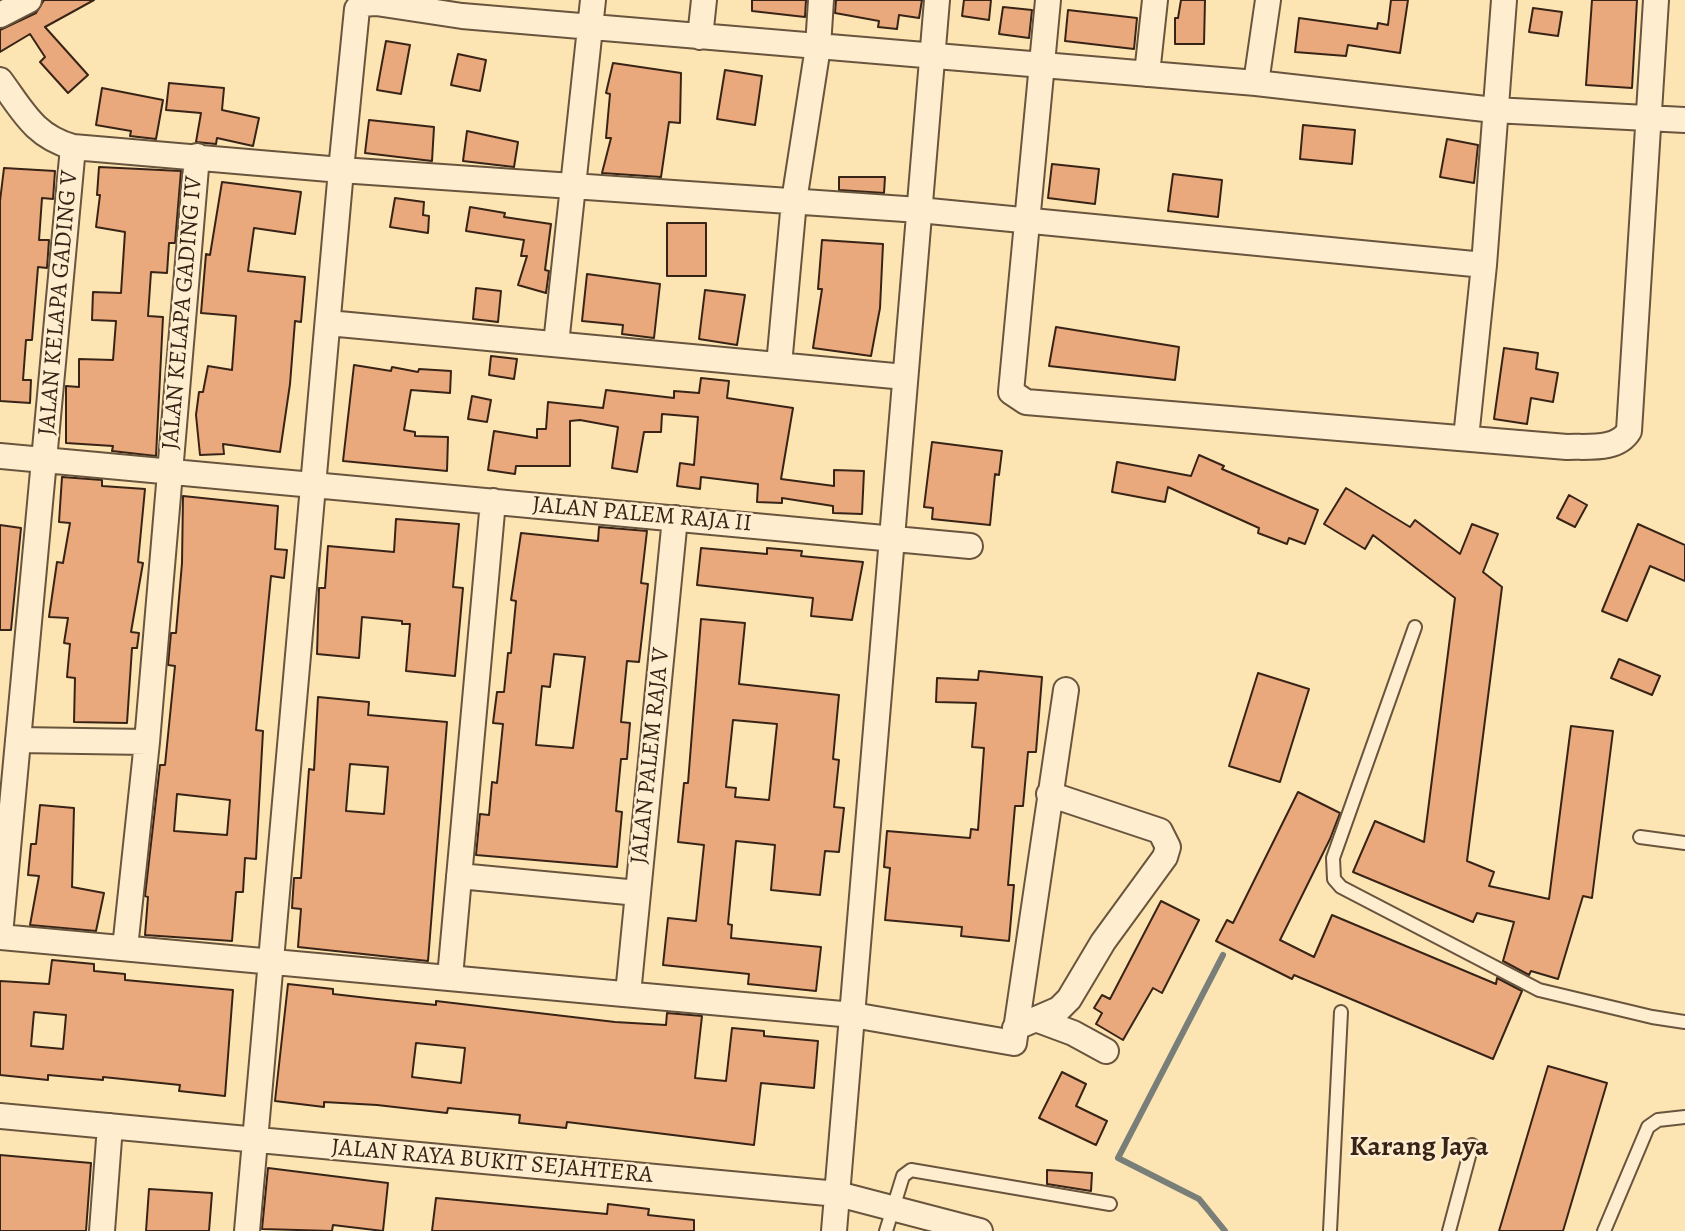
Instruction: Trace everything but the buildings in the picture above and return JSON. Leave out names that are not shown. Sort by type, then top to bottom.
[{"type":"street","points":[[0,15],[29,0]]},
{"type":"street","points":[[556,344],[593,0]]},
{"type":"street","points":[[700,37],[704,0]]},
{"type":"street","points":[[779,365],[794,201],[818,47],[821,0]]},
{"type":"street","points":[[834,1231],[937,0]]},
{"type":"street","points":[[1048,0],[1011,392],[1020,400],[1567,447],[1613,444],[1629,431],[1656,0]]},
{"type":"street","points":[[1147,74],[1155,0]]},
{"type":"street","points":[[1256,83],[1268,0]]},
{"type":"street","points":[[1466,438],[1484,265],[1504,0]]},
{"type":"street","points":[[247,1231],[341,170],[357,9],[360,4],[463,8],[591,28],[1256,83],[1494,110],[1685,120]]},
{"type":"street","points":[[0,80],[37,130],[46,137],[73,147],[341,170],[919,210],[1484,265]]},
{"type":"street","name":"JALAN KELAPA GADING V","points":[[0,937],[73,147]]},
{"type":"street","name":"JALAN KELAPA GADING IV","points":[[125,948],[147,742],[168,471],[197,156]]},
{"type":"street","points":[[328,323],[905,377]]},
{"type":"street","name":"JALAN PALEM RAJA II","points":[[0,456],[970,546]]},
{"type":"street","points":[[450,977],[493,501]]},
{"type":"street","name":"JALAN PALEM RAJA V","points":[[628,994],[675,518]]},
{"type":"street","points":[[0,937],[853,1015],[1014,1043],[1026,1024],[1049,794],[1066,690]]},
{"type":"street","points":[[18,740],[147,742]]},
{"type":"street","points":[[1026,1024],[1069,999],[1102,942],[1165,858],[1168,847],[1160,831],[1049,794]]},
{"type":"street","points":[[459,876],[638,893]]},
{"type":"street","points":[[1026,1024],[1073,1033],[1105,1051]]},
{"type":"street","name":"JALAN RAYA BUKIT SEJAHTERA","points":[[0,1116],[838,1194],[890,1220],[980,1231]]},
{"type":"street","points":[[102,1231],[110,1126]]},
{"type":"lane","points":[[1415,627],[1333,858],[1334,879],[1341,887],[1539,990],[1652,1017],[1685,1021]]},
{"type":"lane","points":[[1640,837],[1685,843]]},
{"type":"lane","points":[[1330,1231],[1342,1012]]},
{"type":"lane","points":[[1604,1231],[1648,1127],[1658,1120],[1685,1117]]},
{"type":"lane","points":[[1448,1231],[1472,1145]]},
{"type":"lane","points":[[890,1220],[903,1176],[911,1170],[1110,1204]]},
{"type":"waterway","points":[[1223,955],[1118,1158],[1199,1199],[1225,1231]]},
{"type":"district","name":"Karang Jaya","points":[[1419,1148]]}]
